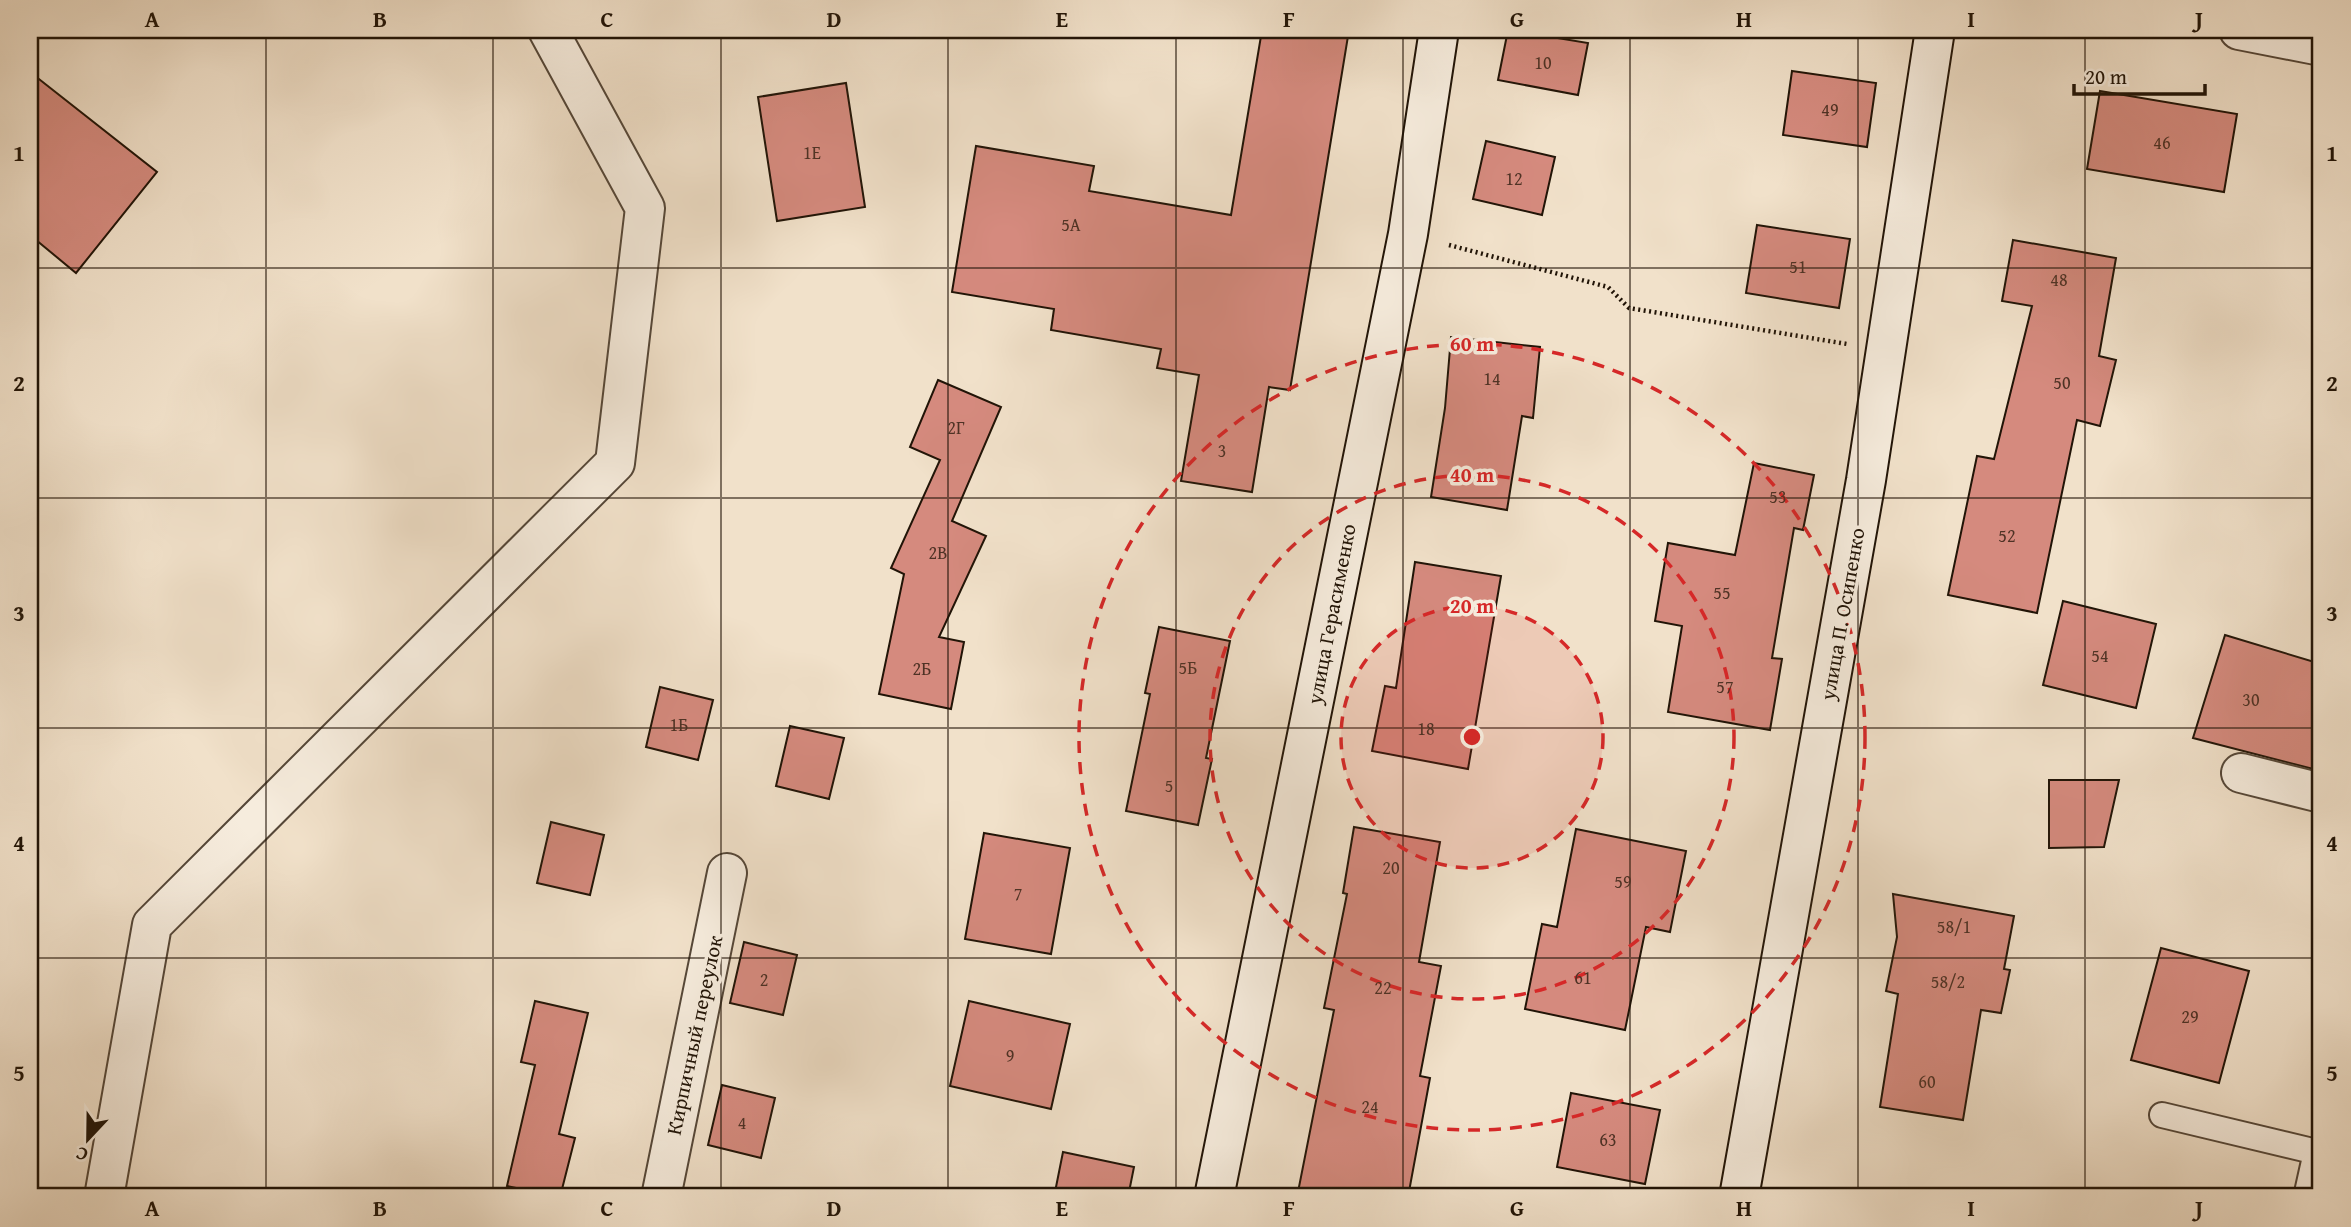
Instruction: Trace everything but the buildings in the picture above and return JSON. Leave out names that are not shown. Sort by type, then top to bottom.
[{"type":"main road","points":[[104,1197],[152,925],[615,463],[645,208],[548,30]]},
{"type":"main road","name":"улица Герасименко","points":[[1214,1197],[1408,234],[1439,30]]},
{"type":"main road","name":"улица П. Осипенко","points":[[1739,1197],[1866,480],[1935,30]]},
{"type":"main road","points":[[2239,30],[2321,46]]},
{"type":"main road","points":[[2241,773],[2321,793]]},
{"type":"main road","name":"Кирпичный переулок","points":[[661,1197],[727,873]]},
{"type":"lane","points":[[2162,1115],[2319,1152],[2306,1197]]},
{"type":"path","points":[[1408,234],[1608,287],[1629,308],[1886,348]]}]
